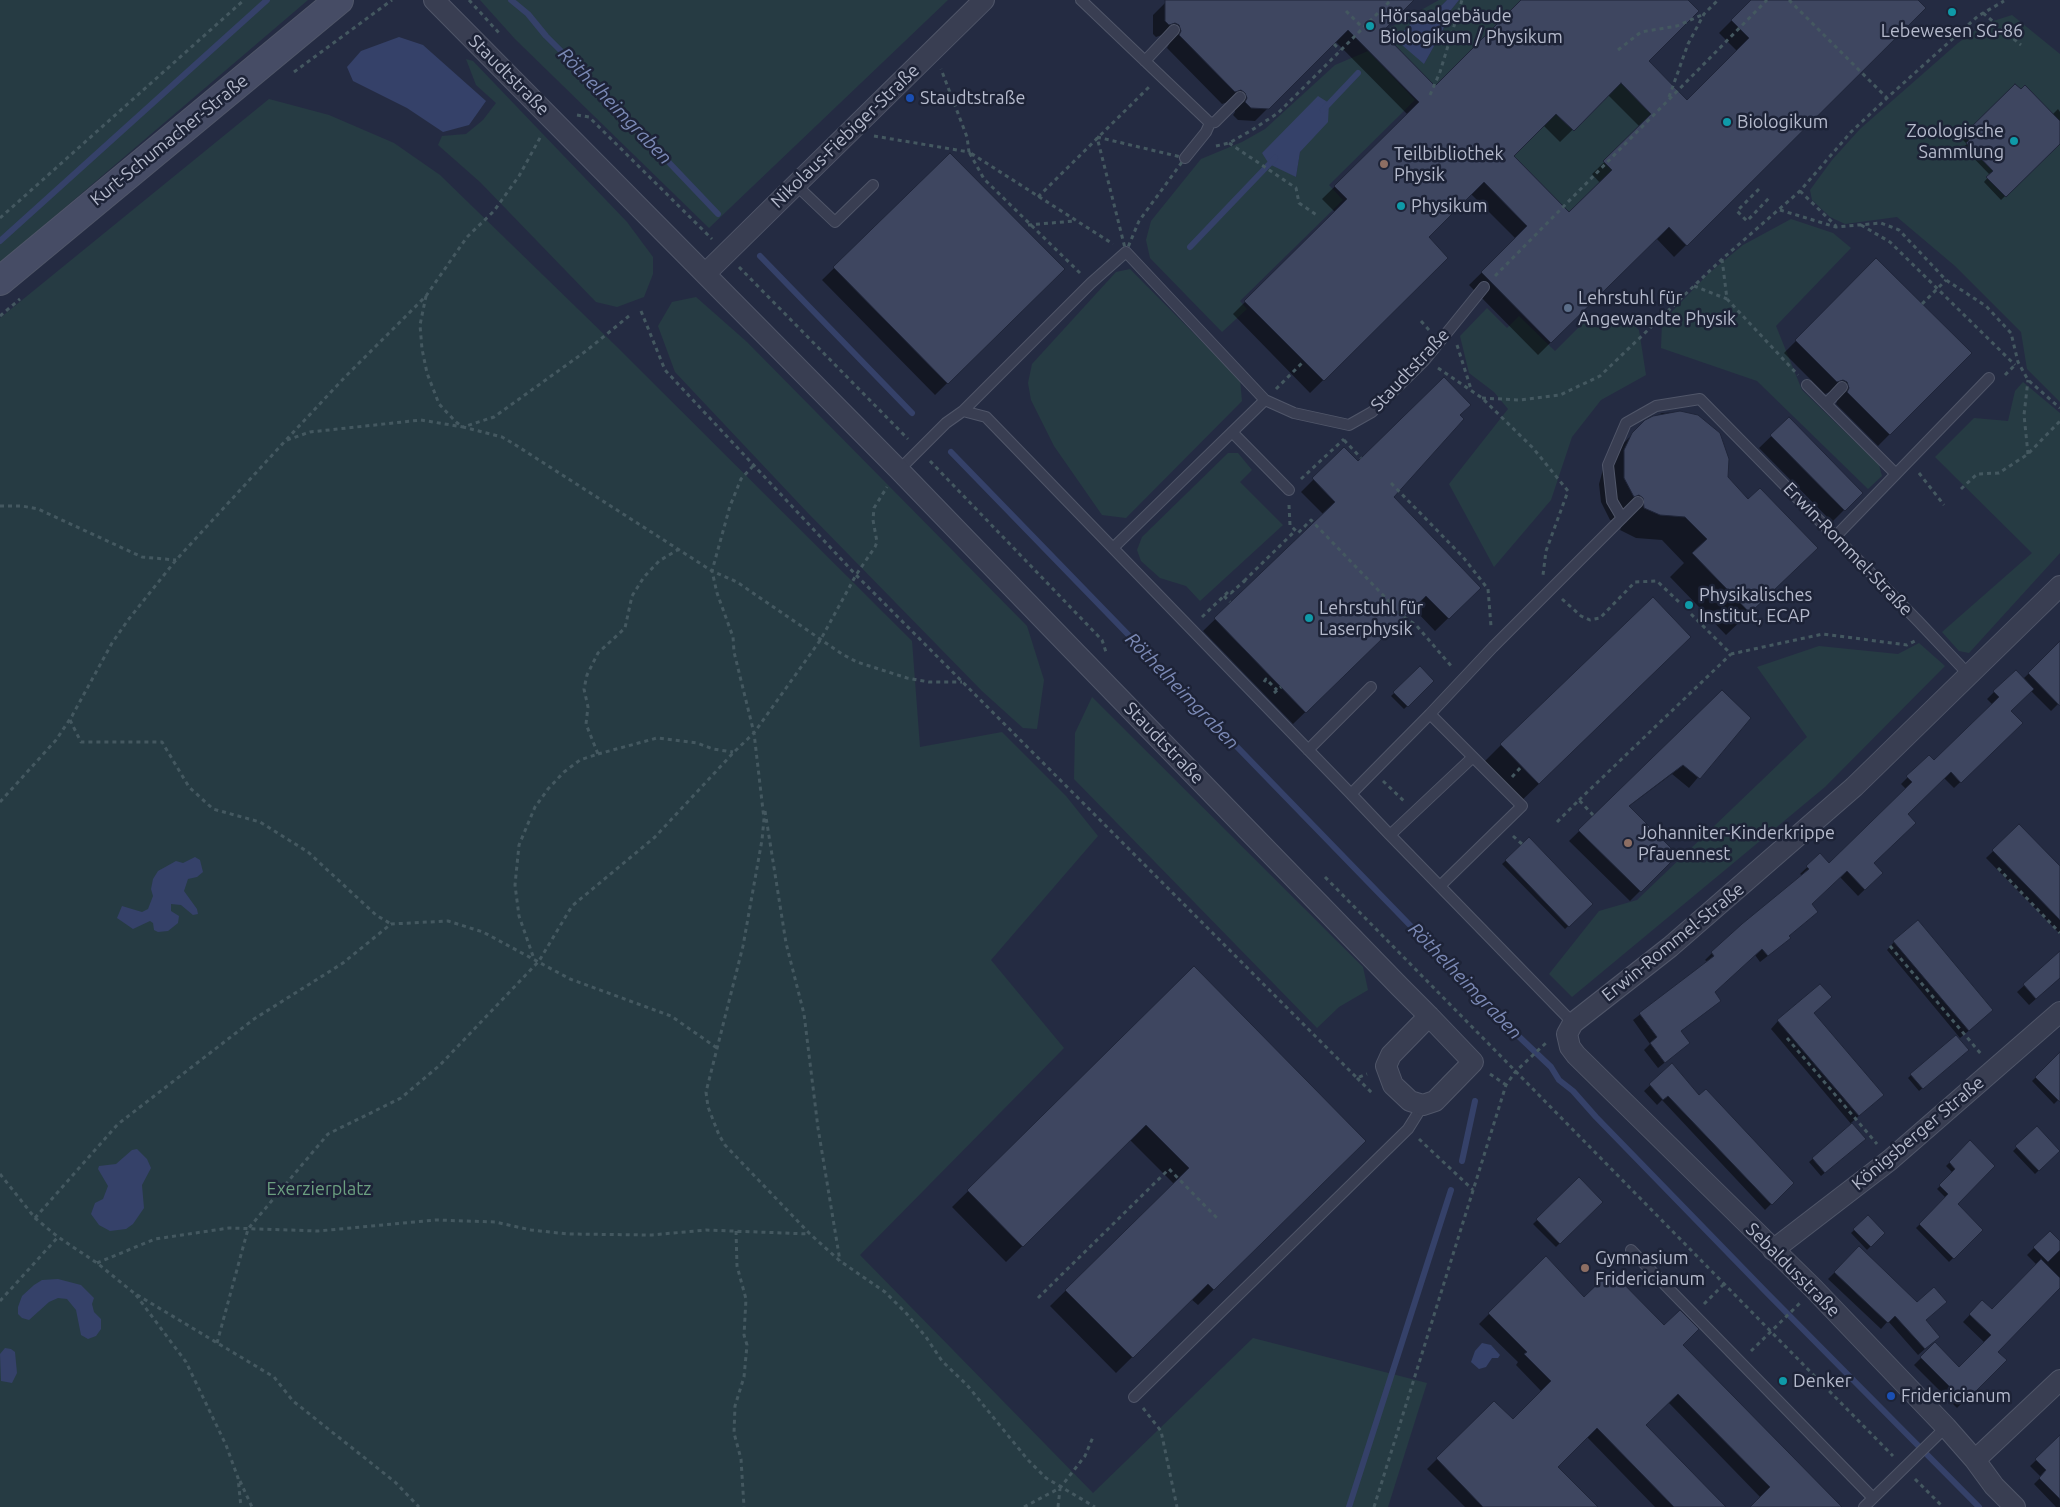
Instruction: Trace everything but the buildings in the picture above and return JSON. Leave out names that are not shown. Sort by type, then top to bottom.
[{"type":"main road","name":"Kurt-Schumacher-Straße","points":[[0,281],[339,0]]},
{"type":"street","name":"Staudtstraße","points":[[434,0],[899,470],[1473,1062],[1435,1101],[1423,1105]]},
{"type":"street","name":"Nikolaus-Fiebiger-Straße","points":[[706,273],[984,0]]},
{"type":"street","name":"Erwin-Rommel-Straße","points":[[1570,1031],[1803,833],[1880,764],[2060,586]]},
{"type":"street","name":"Königsberger Straße","points":[[1773,1250],[1890,1160],[2060,1012]]},
{"type":"street","points":[[1423,1105],[1410,1101],[1393,1085],[1386,1066],[1391,1055],[1429,1016]]},
{"type":"street","name":"Sebaldusstraße","points":[[1570,1031],[1576,1055],[1814,1290],[1940,1433],[1975,1460],[1994,1486],[2015,1507]]},
{"type":"street","points":[[1975,1460],[2060,1380]]},
{"type":"lane","points":[[1086,2],[1210,124]]},
{"type":"lane","points":[[1144,61],[1174,30]]},
{"type":"lane","points":[[1187,155],[1206,132],[1210,124],[1215,122],[1240,97]]},
{"type":"lane","points":[[795,184],[835,222],[873,185]]},
{"type":"lane","points":[[899,470],[918,449],[946,423],[963,411],[1091,283],[1126,252],[1265,400],[1294,413],[1349,426]]},
{"type":"lane","name":"Staudtstraße","points":[[1349,426],[1372,412],[1424,361],[1484,287]]},
{"type":"lane","points":[[1836,536],[1989,378]]},
{"type":"lane","points":[[1807,385],[1896,474]]},
{"type":"lane","points":[[1826,404],[1842,388]]},
{"type":"lane","name":"Erwin-Rommel-Straße","points":[[1622,518],[1612,501],[1608,465],[1626,423],[1656,406],[1700,399],[1836,536],[1970,676]]},
{"type":"lane","points":[[1114,548],[1265,400]]},
{"type":"lane","points":[[963,411],[986,417],[1441,886],[1570,1031]]},
{"type":"lane","points":[[1232,432],[1289,490]]},
{"type":"lane","points":[[1351,794],[1493,647],[1638,502]]},
{"type":"lane","points":[[1308,750],[1371,687]]},
{"type":"lane","points":[[1430,714],[1522,806],[1441,886]]},
{"type":"lane","points":[[1390,835],[1473,757]]},
{"type":"lane","points":[[1134,1397],[1408,1129],[1423,1105]]},
{"type":"lane","points":[[1630,1250],[1873,1498]]},
{"type":"lane","points":[[1864,1507],[1940,1433]]},
{"type":"path","points":[[0,218],[244,0]]},
{"type":"path","points":[[468,0],[501,36]]},
{"type":"path","points":[[1097,137],[1187,155],[1229,143],[1278,113],[1391,0]]},
{"type":"path","points":[[1430,95],[1440,72],[1462,0]]},
{"type":"path","points":[[1668,100],[1688,44],[1704,14],[1718,0]]},
{"type":"path","points":[[1484,287],[1768,0]]},
{"type":"path","points":[[1789,0],[1887,98]]},
{"type":"path","points":[[1482,398],[1518,400],[1560,395],[1600,376],[1722,260],[1800,191],[1850,132],[1983,13],[2004,1]]},
{"type":"path","points":[[1346,11],[1363,28]]},
{"type":"path","points":[[1983,13],[2021,45]]},
{"type":"path","points":[[1618,50],[1641,32],[1677,26],[1704,14]]},
{"type":"path","points":[[1334,44],[1340,50]]},
{"type":"path","points":[[933,50],[967,137],[969,152],[984,179],[1028,225],[1091,283]]},
{"type":"path","points":[[1038,197],[1160,76]]},
{"type":"path","points":[[574,114],[589,117],[725,253],[1102,640],[1108,656]]},
{"type":"path","points":[[0,802],[56,740],[70,720],[112,643],[176,560],[345,377],[426,296],[467,237],[494,211],[519,176],[537,142],[553,120]]},
{"type":"path","points":[[849,132],[969,152],[1126,252]]},
{"type":"path","points":[[1097,137],[1126,252]]},
{"type":"path","points":[[1229,143],[1296,188],[1299,203],[1318,216]]},
{"type":"path","points":[[1126,252],[1139,221],[1187,155]]},
{"type":"path","points":[[1759,189],[1737,211],[1746,221],[1768,198]]},
{"type":"path","points":[[1800,191],[1836,227]]},
{"type":"path","points":[[1780,210],[1836,227],[1881,223],[1899,230],[1946,280],[1986,306],[2011,333],[2018,362],[2028,380],[2060,408]]},
{"type":"path","points":[[1028,225],[1074,220]]},
{"type":"path","points":[[1861,225],[1890,242],[1939,288],[2015,365]]},
{"type":"path","points":[[1722,260],[1727,299]]},
{"type":"path","points":[[1922,304],[1946,280]]},
{"type":"path","points":[[1694,286],[1727,299],[1807,385]]},
{"type":"path","points":[[426,296],[420,325],[422,349],[431,388],[443,409],[463,427]]},
{"type":"path","points":[[641,311],[665,370],[856,574],[1357,1078],[1386,1066]]},
{"type":"path","points":[[463,427],[494,417],[586,351],[629,316]]},
{"type":"path","points":[[1451,328],[1471,390]]},
{"type":"path","points":[[1265,400],[1304,361]]},
{"type":"path","points":[[1424,361],[1447,372],[1482,398],[1533,448],[1568,491],[1546,551],[1543,565],[1542,575],[1550,590],[1581,616],[1590,620],[1600,618],[1635,582],[1657,581],[1680,603]]},
{"type":"path","points":[[2028,380],[2024,415],[2028,454]]},
{"type":"path","points":[[286,440],[310,432],[421,420],[463,427],[502,437],[712,571],[737,582],[857,662],[891,675],[929,682],[963,682]]},
{"type":"path","points":[[1961,489],[1977,474],[1999,473],[2028,454],[2060,421]]},
{"type":"path","points":[[1289,490],[1344,440],[1349,426]]},
{"type":"path","points":[[1344,440],[1361,458]]},
{"type":"path","points":[[1909,460],[1944,505]]},
{"type":"path","points":[[753,466],[741,479],[730,506],[712,571],[717,593],[733,637],[734,652],[754,733],[786,943],[804,1014],[818,1128],[840,1261]]},
{"type":"path","points":[[217,1343],[248,1228],[328,1134],[400,1098],[440,1064],[540,961],[572,906],[655,837],[754,733],[821,639],[856,574],[877,542],[873,520],[874,508],[899,470]]},
{"type":"path","points":[[1391,483],[1463,557],[1488,589],[1493,647]]},
{"type":"path","points":[[0,506],[22,506],[38,509],[142,557],[176,560]]},
{"type":"path","points":[[1290,525],[1298,533],[1311,520],[1404,616],[1416,625],[1462,679]]},
{"type":"path","points":[[1191,628],[1229,591],[1231,593],[1244,581],[1295,531]]},
{"type":"path","points":[[598,754],[586,724],[588,707],[584,689],[587,675],[598,653],[625,628],[632,596],[644,577],[659,560],[679,549]]},
{"type":"path","points":[[1244,581],[1248,585]]},
{"type":"path","points":[[1224,596],[1230,602]]},
{"type":"path","points":[[1690,614],[1731,654]]},
{"type":"path","points":[[1557,822],[1731,654],[1823,634],[1907,645],[1931,634]]},
{"type":"path","points":[[1272,684],[1277,690]]},
{"type":"path","points":[[70,720],[81,742],[162,742],[189,786],[213,809],[260,822],[308,852],[376,915],[391,924],[448,921],[482,932],[540,961],[570,979],[595,990],[671,1016],[717,1048]]},
{"type":"path","points":[[533,958],[518,916],[515,885],[519,845],[535,807],[564,772],[580,760],[657,738],[697,743],[712,749],[734,752]]},
{"type":"path","points":[[1516,773],[1522,766]]},
{"type":"path","points":[[1374,771],[1414,812]]},
{"type":"path","points":[[763,800],[762,840],[743,946],[706,1092],[708,1107],[719,1135],[725,1145],[810,1234],[840,1261],[885,1292],[906,1313],[926,1337],[942,1361],[987,1407],[1028,1460],[1046,1478],[1095,1507]]},
{"type":"path","points":[[1579,800],[1594,815]]},
{"type":"path","points":[[1998,868],[2060,933]]},
{"type":"path","points":[[1322,874],[1771,1331],[1907,1465],[1943,1507]]},
{"type":"path","points":[[35,1218],[118,1124],[254,1019],[343,963],[391,924]]},
{"type":"path","points":[[1890,946],[1994,1070]]},
{"type":"path","points":[[1786,1038],[1890,1160]]},
{"type":"path","points":[[1374,1507],[1506,1085],[1516,1071],[1547,1042]]},
{"type":"path","points":[[1038,1298],[1169,1169],[1217,1218]]},
{"type":"path","points":[[0,1174],[35,1218],[58,1237],[97,1263],[134,1293],[274,1377],[293,1400],[388,1476],[419,1507]]},
{"type":"path","points":[[97,1263],[155,1239],[229,1228],[318,1231],[436,1220],[495,1222],[531,1230],[568,1234],[652,1235],[706,1230],[810,1234]]},
{"type":"path","points":[[736,1231],[737,1266],[746,1299],[744,1335],[747,1345],[744,1377],[735,1406],[734,1433],[741,1459],[744,1507]]},
{"type":"path","points":[[0,1301],[58,1237]]},
{"type":"path","points":[[1694,1314],[1725,1283]]},
{"type":"path","points":[[134,1293],[186,1362],[226,1445],[238,1478],[252,1507]]},
{"type":"path","points":[[1740,1362],[1803,1300]]},
{"type":"path","points":[[1134,1397],[1161,1431],[1177,1507]]},
{"type":"path","points":[[1024,1507],[1060,1488],[1085,1456],[1093,1437]]},
{"type":"path","points":[[238,1478],[241,1507]]},
{"type":"path","points":[[1058,1507],[1060,1488]]},
{"type":"green space","points":[[0,0],[308,0],[0,263]]},
{"type":"green space","points":[[480,0],[948,0],[709,228],[515,39]]},
{"type":"green space","points":[[1439,0],[1447,0],[1440,7],[1415,20],[1424,64],[1442,32],[1451,10],[1459,0],[1521,0],[1435,86],[1382,32]]},
{"type":"green space","points":[[2012,15],[2060,54],[2060,402],[2027,369],[2021,332],[1955,266],[1897,217],[1845,224],[1830,217],[1812,200],[1810,190],[1832,160],[1860,129],[1958,43],[1984,24]]},
{"type":"green space","points":[[1368,51],[1415,100],[1329,185],[1343,200],[1240,301],[1247,309],[1222,332],[1150,258],[1146,240],[1151,221],[1201,159],[1242,142],[1265,129],[1335,65]],"holes":[[[1288,128],[1307,143],[1300,152],[1296,177],[1262,153]]]},
{"type":"green space","points":[[466,59],[473,61],[627,222],[653,257],[653,274],[644,297],[617,307],[596,302],[480,182],[438,145],[442,136],[466,134],[483,120],[496,103],[476,85]]},
{"type":"green space","points":[[1621,83],[1651,114],[1604,161],[1612,170],[1569,212],[1514,156],[1556,114],[1574,131]]},
{"type":"green space","name":"Exerzierplatz","points":[[269,99],[329,115],[394,143],[440,175],[616,346],[912,641],[920,747],[1002,732],[1066,796],[1098,836],[991,960],[1064,1048],[860,1255],[1093,1493],[1253,1338],[1427,1383],[1388,1507],[0,1507],[0,318]]},
{"type":"green space","points":[[1791,219],[1833,233],[1851,248],[1776,326],[1802,390],[1879,465],[1882,476],[1868,489],[1757,381],[1661,348],[1662,322],[1708,274],[1743,245]]},
{"type":"green space","points":[[1130,269],[1240,380],[1242,401],[1126,518],[1102,515],[1054,446],[1031,400],[1028,383],[1032,364],[1116,272]]},
{"type":"green space","points":[[696,297],[747,342],[1027,626],[1044,680],[1037,729],[1023,728],[982,691],[807,512],[675,372],[658,326],[672,302]]},
{"type":"green space","points":[[1487,308],[1507,328],[1519,316],[1555,351],[1593,313],[1608,328],[1622,313],[1639,330],[1646,375],[1601,400],[1572,437],[1551,500],[1494,567],[1449,484],[1508,409],[1494,392],[1469,373],[1460,336]]},
{"type":"green space","points":[[2023,382],[2060,413],[2060,553],[1969,653],[1959,651],[1942,632],[2032,553],[1935,457],[1974,418],[2008,421],[2015,391]]},
{"type":"green space","points":[[1228,453],[1238,453],[1252,470],[1240,482],[1283,525],[1200,601],[1186,586],[1160,578],[1141,561],[1137,550],[1142,537]]},
{"type":"green space","points":[[1919,643],[1945,666],[1825,787],[1572,997],[1549,974],[1599,911],[1637,900],[1807,737],[1757,667],[1819,646],[1898,654]]},
{"type":"green space","points":[[1092,697],[1363,967],[1368,990],[1339,1007],[1317,1028],[1074,779],[1075,733]]},
{"type":"water","points":[[1447,0],[1459,0],[1451,10],[1442,32],[1424,64],[1395,39],[1415,20],[1440,7]]},
{"type":"water","points":[[399,37],[423,45],[486,101],[469,125],[443,132],[407,108],[353,81],[347,67],[361,51]]},
{"type":"water","points":[[1318,96],[1329,103],[1328,122],[1300,152],[1296,177],[1269,164],[1262,153]]},
{"type":"water","points":[[195,857],[200,860],[203,872],[197,877],[188,879],[184,891],[197,909],[198,914],[193,915],[181,905],[171,904],[171,911],[179,916],[178,923],[168,931],[158,932],[154,930],[153,923],[150,921],[133,929],[117,918],[122,906],[142,912],[148,909],[153,896],[151,889],[153,879],[158,871],[176,861],[183,863]]},
{"type":"water","points":[[137,1149],[147,1159],[151,1168],[142,1185],[144,1208],[133,1224],[126,1229],[110,1231],[99,1225],[91,1214],[95,1203],[103,1199],[108,1186],[98,1169],[99,1166],[116,1164],[132,1150]]},
{"type":"water","points":[[58,1279],[81,1285],[94,1298],[92,1304],[94,1312],[101,1319],[101,1329],[96,1336],[88,1339],[81,1335],[76,1310],[67,1299],[58,1298],[49,1302],[29,1320],[22,1318],[18,1314],[18,1307],[22,1296],[34,1285],[42,1280]]},
{"type":"water","points":[[1482,1343],[1491,1345],[1500,1355],[1498,1358],[1492,1358],[1486,1367],[1479,1369],[1471,1362],[1475,1351]]},
{"type":"water","points":[[5,1348],[15,1352],[17,1373],[12,1383],[1,1381],[0,1354]]},
{"type":"waterway","points":[[0,241],[267,0]]},
{"type":"waterway","name":"Röthelheimgraben","points":[[511,0],[528,14],[546,36],[586,76],[601,96],[618,109],[718,214]]},
{"type":"waterway","points":[[1323,110],[1358,73]]},
{"type":"waterway","points":[[1190,247],[1275,158]]},
{"type":"waterway","name":"Röthelheimgraben","points":[[760,256],[912,413]]},
{"type":"waterway","name":"Röthelheimgraben","points":[[951,452],[1435,951],[1459,981],[1496,1010],[1513,1031],[1551,1067],[1559,1080],[1573,1091],[1767,1293],[1979,1507]]},
{"type":"waterway","points":[[1462,1161],[1475,1101]]},
{"type":"waterway","points":[[1349,1507],[1451,1190]]},
{"type":"place","name":"Lebewesen SG-86","points":[[1952,12]]},
{"type":"place","name":"Hörsaalgebäude Biologikum / Physikum","points":[[1370,26]]},
{"type":"place","name":"Staudtstraße","points":[[910,98]]},
{"type":"place","name":"Biologikum","points":[[1727,122]]},
{"type":"place","name":"Zoologische Sammlung","points":[[2014,141]]},
{"type":"place","name":"Teilbibliothek Physik","points":[[1384,164]]},
{"type":"place","name":"Physikum","points":[[1401,206]]},
{"type":"place","name":"Lehrstuhl für Angewandte Physik","points":[[1568,308]]},
{"type":"place","name":"Physikalisches Institut, ECAP","points":[[1689,605]]},
{"type":"place","name":"Lehrstuhl für Laserphysik","points":[[1309,618]]},
{"type":"place","name":"Johanniter-Kinderkrippe Pfauennest","points":[[1628,843]]},
{"type":"place","name":"Gymnasium Fridericianum","points":[[1585,1268]]},
{"type":"place","name":"Denker","points":[[1783,1381]]},
{"type":"place","name":"Fridericianum","points":[[1891,1396]]}]
